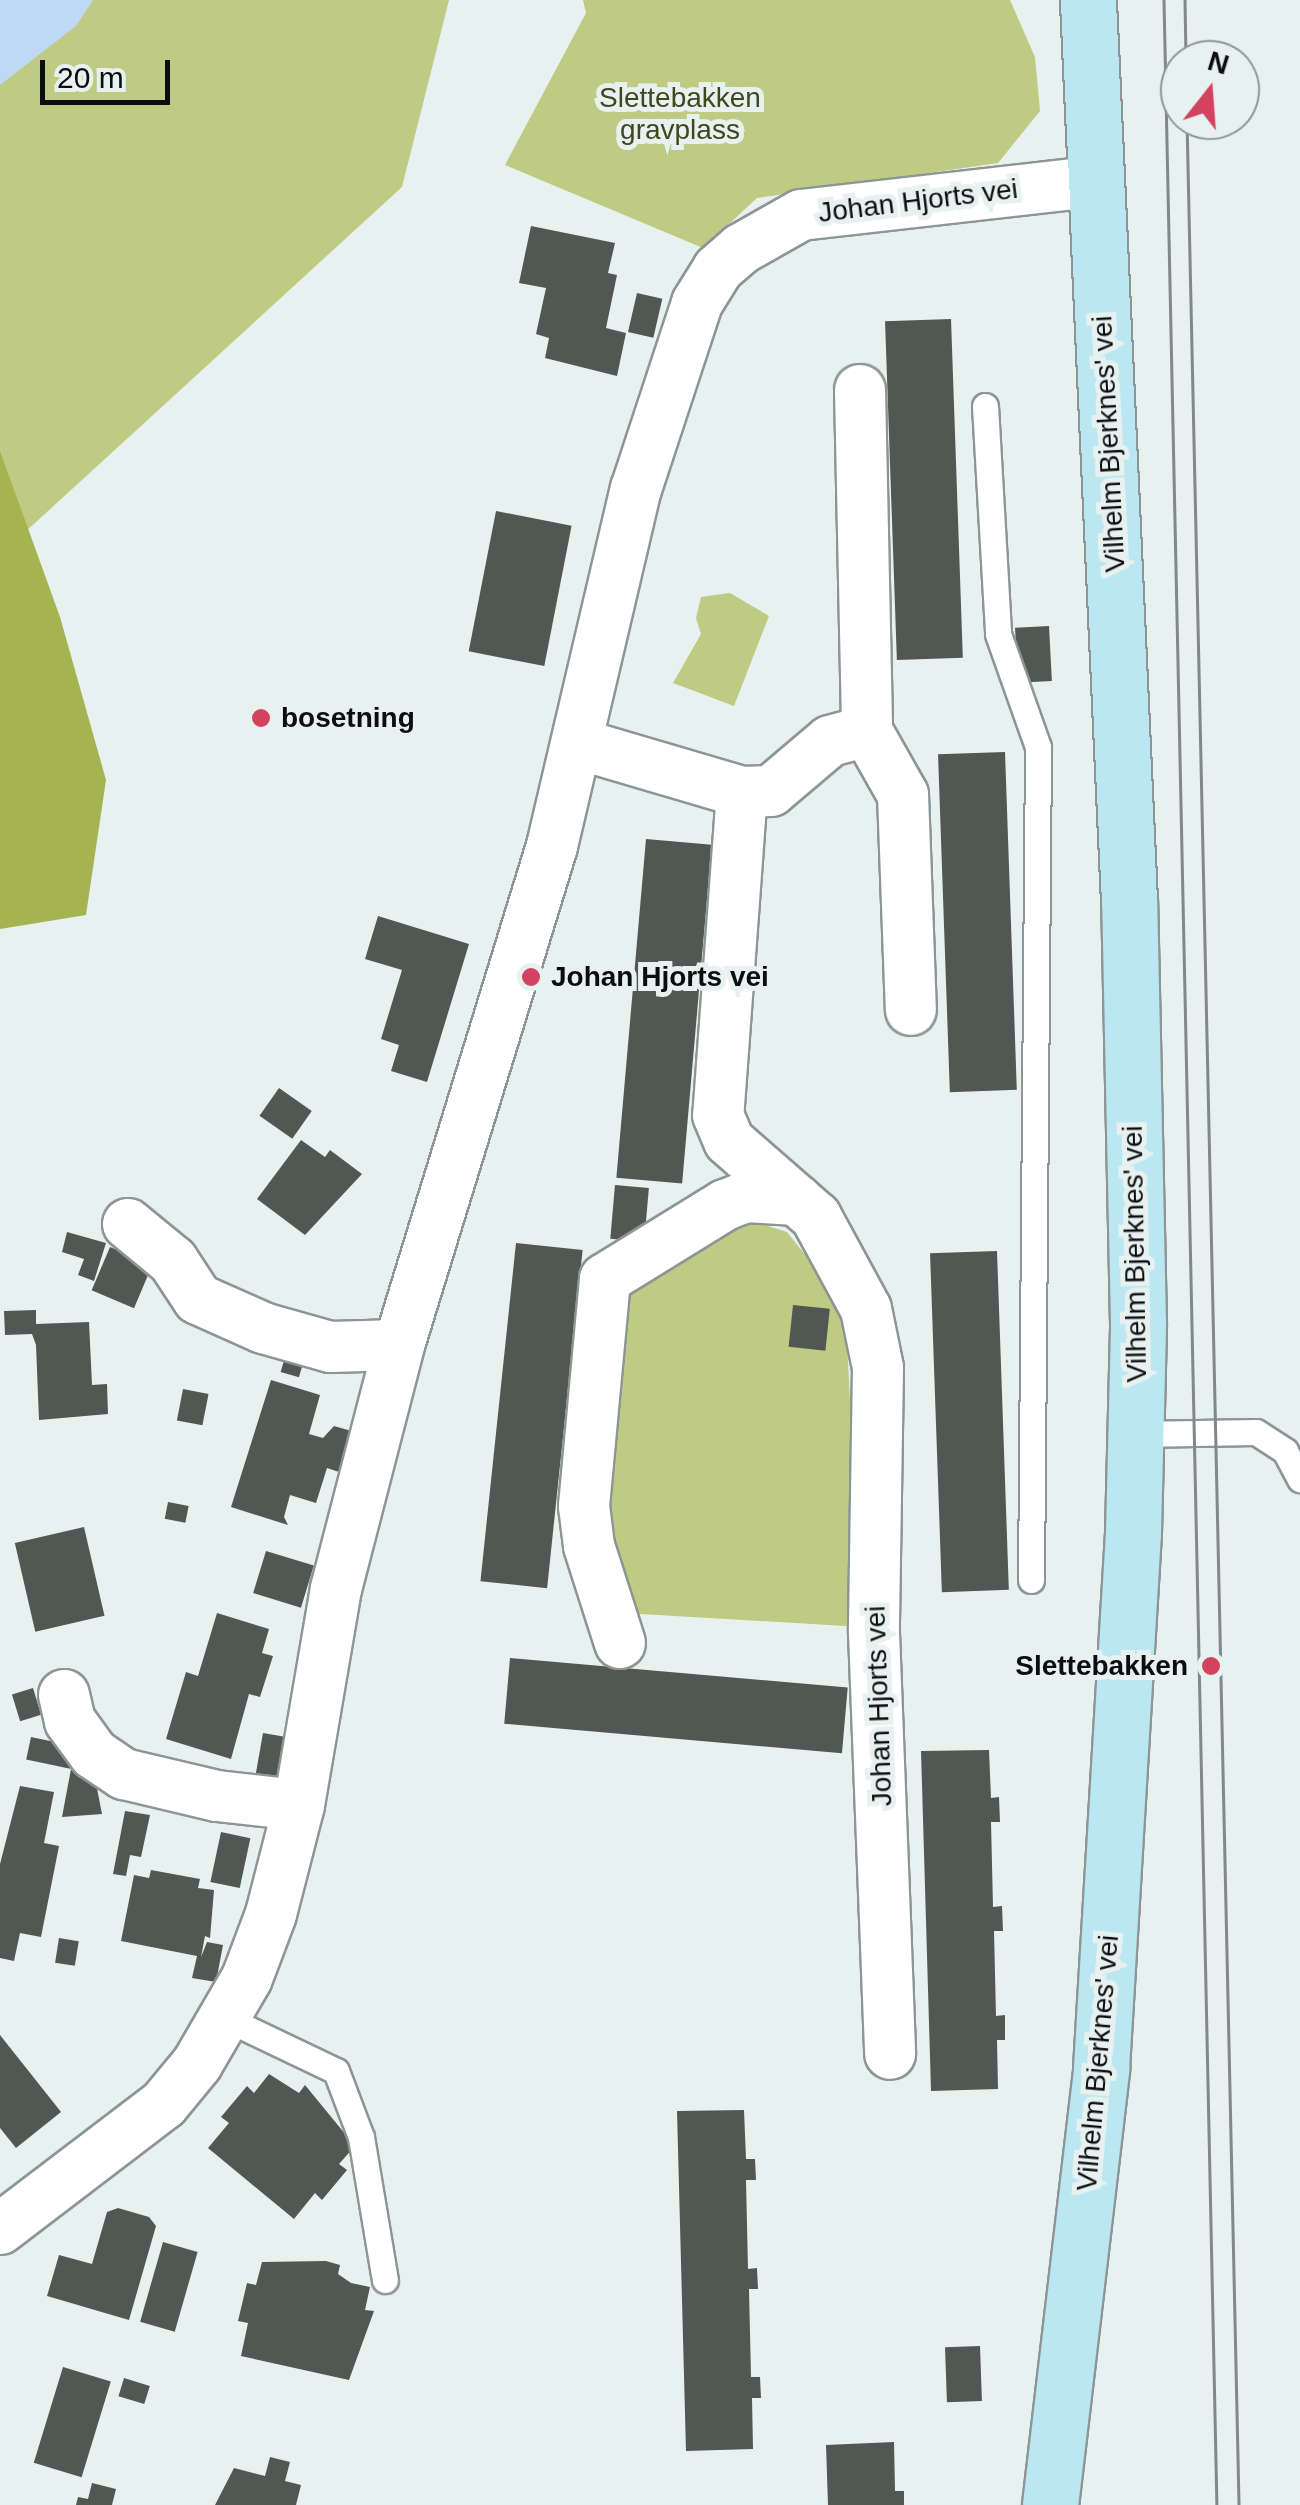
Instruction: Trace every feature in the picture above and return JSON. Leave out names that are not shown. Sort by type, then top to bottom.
[{"type":"main road","name":"Vilhelm Bjerknes' vei","points":[[1050,2505],[1100,2068],[1136,1434],[1129,901],[1092,182],[1088,0]]},
{"type":"street","name":"Johan Hjorts vei","points":[[0,2229],[164,2104],[225,2018],[271,1914],[299,1805],[336,1589],[399,1345],[579,744],[647,452],[697,303],[718,269],[801,215],[1092,182]]},
{"type":"street","points":[[860,390],[866,731],[894,770],[903,794],[911,1010]]},
{"type":"street","points":[[579,744],[742,792],[772,791],[830,741],[866,731]]},
{"type":"street","name":"Johan Hjorts vei","points":[[742,792],[718,1115],[729,1141],[816,1217],[851,1274],[878,1368],[874,1632],[890,2054]]},
{"type":"street","points":[[620,1643],[589,1546],[584,1506],[606,1279],[746,1197],[797,1200]]},
{"type":"street","points":[[128,1224],[173,1261],[198,1299],[263,1328],[330,1347],[399,1345]]},
{"type":"street","points":[[64,1694],[70,1721],[94,1754],[124,1774],[201,1793],[299,1805]]},
{"type":"lane","points":[[984,406],[998,634],[1038,748],[1030,1580]]},
{"type":"lane","points":[[1136,1434],[1256,1432],[1285,1451],[1300,1479]]},
{"type":"lane","points":[[225,2018],[336,2071],[361,2137],[385,2280]]},
{"type":"green space","points":[[0,0],[449,0],[402,187],[0,555]]},
{"type":"green space","name":"Slettebakken gravplass","points":[[583,0],[1010,0],[1035,57],[1040,111],[998,163],[757,198],[703,248],[505,165],[586,13]]},
{"type":"green space","points":[[0,451],[60,617],[106,780],[86,915],[0,929]]},
{"type":"green space","points":[[730,593],[769,616],[734,706],[673,683],[701,634],[696,618],[701,597]]},
{"type":"green space","points":[[745,1219],[787,1232],[845,1305],[862,1627],[607,1612],[620,1288]]},
{"type":"water","points":[[0,0],[93,0],[76,26],[0,85]]},
{"type":"building","points":[[531,226],[615,243],[608,273],[617,275],[606,328],[626,333],[617,376],[545,358],[549,338],[536,334],[546,288],[519,283]]},
{"type":"building","points":[[637,293],[662,299],[653,338],[628,332]]},
{"type":"building","points":[[951,319],[963,658],[897,660],[885,321]]},
{"type":"building","points":[[496,511],[572,526],[544,666],[469,651]]},
{"type":"building","points":[[1049,626],[1052,681],[1018,683],[1015,628]]},
{"type":"building","points":[[1005,752],[1017,1090],[950,1092],[938,754]]},
{"type":"building","points":[[646,839],[712,845],[682,1183],[616,1178]]},
{"type":"building","points":[[378,916],[469,944],[427,1082],[391,1071],[399,1045],[381,1039],[402,970],[365,959]]},
{"type":"building","points":[[279,1088],[312,1111],[292,1139],[259,1116]]},
{"type":"building","points":[[301,1140],[325,1157],[330,1150],[362,1174],[305,1235],[257,1199]]},
{"type":"building","points":[[615,1185],[649,1188],[644,1242],[610,1239]]},
{"type":"building","points":[[67,1232],[106,1243],[94,1281],[78,1275],[84,1259],[62,1252]]},
{"type":"building","points":[[516,1243],[583,1250],[547,1588],[480,1581]]},
{"type":"building","points":[[110,1247],[152,1265],[134,1308],[92,1290]]},
{"type":"building","points":[[997,1251],[1009,1590],[942,1592],[930,1253]]},
{"type":"building","points":[[793,1305],[830,1309],[825,1351],[789,1347]]},
{"type":"building","points":[[36,1310],[36,1324],[89,1322],[92,1385],[107,1384],[108,1414],[39,1420],[36,1345],[32,1334],[5,1335],[4,1311]]},
{"type":"building","points":[[287,1350],[305,1355],[299,1377],[281,1372]]},
{"type":"building","points":[[271,1380],[320,1395],[309,1434],[323,1438],[334,1426],[355,1432],[342,1473],[327,1468],[316,1503],[290,1495],[284,1517],[288,1525],[231,1507]]},
{"type":"building","points":[[183,1389],[209,1394],[202,1425],[177,1420]]},
{"type":"building","points":[[168,1502],[189,1506],[185,1523],[165,1519]]},
{"type":"building","points":[[84,1527],[104,1616],[35,1632],[15,1543]]},
{"type":"building","points":[[266,1551],[314,1566],[301,1608],[253,1593]]},
{"type":"building","points":[[217,1613],[269,1629],[262,1653],[273,1656],[260,1697],[249,1694],[231,1759],[166,1739],[186,1672],[198,1676]]},
{"type":"building","points":[[510,1658],[848,1688],[842,1753],[504,1724]]},
{"type":"building","points":[[33,1688],[41,1715],[20,1721],[12,1694]]},
{"type":"building","points":[[263,1733],[285,1737],[277,1779],[256,1775]]},
{"type":"building","points":[[31,1737],[75,1746],[70,1769],[26,1759]]},
{"type":"building","points":[[989,1750],[991,1798],[999,1797],[1000,1822],[991,1822],[993,1907],[1002,1906],[1003,1931],[994,1931],[996,2016],[1005,2015],[1005,2040],[997,2040],[998,2089],[931,2091],[921,1751]]},
{"type":"building","points":[[71,1769],[94,1773],[102,1814],[62,1817]]},
{"type":"building","points":[[20,1786],[54,1792],[44,1843],[59,1846],[41,1937],[20,1933],[14,1961],[0,1958],[0,1864]]},
{"type":"building","points":[[125,1811],[150,1815],[141,1857],[130,1855],[126,1876],[113,1874]]},
{"type":"building","points":[[221,1832],[250,1838],[240,1888],[210,1882]]},
{"type":"building","points":[[151,1870],[200,1879],[198,1888],[214,1890],[210,1938],[205,1936],[201,1957],[207,1942],[223,1945],[216,1982],[192,1978],[197,1956],[121,1941],[134,1875],[149,1878]]},
{"type":"building","points":[[59,1938],[79,1941],[75,1966],[55,1963]]},
{"type":"building","points":[[0,2035],[61,2112],[16,2148],[0,2128]]},
{"type":"building","points":[[269,2074],[299,2093],[305,2085],[355,2146],[339,2164],[347,2170],[322,2200],[315,2193],[294,2219],[208,2148],[229,2123],[221,2117],[247,2086],[254,2093]]},
{"type":"building","points":[[744,2110],[746,2159],[755,2159],[756,2180],[746,2180],[748,2269],[757,2268],[758,2289],[749,2289],[751,2377],[760,2377],[761,2398],[752,2398],[753,2449],[686,2451],[677,2111]]},
{"type":"building","points":[[118,2208],[149,2217],[156,2226],[129,2320],[47,2296],[59,2255],[92,2264],[107,2212]]},
{"type":"building","points":[[163,2242],[198,2252],[175,2332],[140,2322]]},
{"type":"building","points":[[326,2261],[340,2265],[338,2274],[351,2283],[370,2287],[365,2310],[374,2311],[349,2380],[241,2356],[248,2323],[238,2321],[247,2283],[256,2285],[262,2262]]},
{"type":"building","points":[[980,2346],[982,2401],[947,2402],[945,2347]]},
{"type":"building","points":[[63,2367],[111,2382],[82,2477],[34,2463]]},
{"type":"building","points":[[124,2378],[150,2386],[144,2404],[118,2396]]},
{"type":"building","points":[[894,2442],[895,2491],[904,2491],[904,2505],[828,2505],[826,2445]]},
{"type":"building","points":[[270,2457],[290,2462],[285,2481],[301,2485],[296,2505],[215,2505],[234,2468],[265,2476]]},
{"type":"building","points":[[92,2483],[116,2489],[112,2505],[76,2505],[78,2497],[88,2499]]},
{"type":"tram line","points":[[1164,0],[1217,2505]]},
{"type":"tram line","points":[[1185,0],[1186,40]]},
{"type":"tram line","points":[[1187,140],[1239,2505]]},
{"type":"place","name":"bosetning","points":[[261,718]]},
{"type":"place","name":"Johan Hjorts vei","points":[[531,977]]},
{"type":"place","name":"Slettebakken","points":[[1211,1666]]}]
